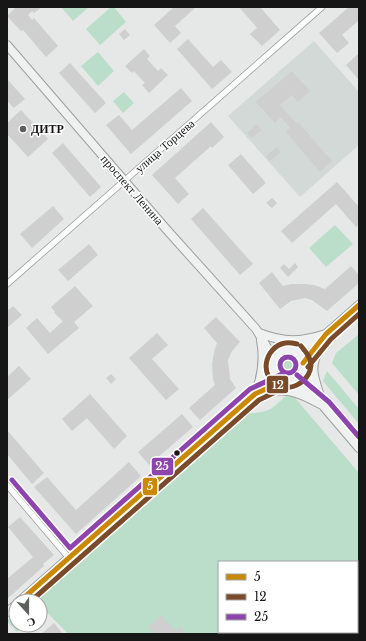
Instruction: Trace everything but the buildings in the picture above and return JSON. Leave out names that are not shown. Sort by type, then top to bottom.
[{"type":"street","name":"улица Торцева","points":[[7,284],[322,7]]},
{"type":"street","name":"проспект Ленина","points":[[7,45],[124,181],[259,333]]},
{"type":"street","points":[[255,394],[298,377],[302,372],[304,363],[326,334],[359,305]]},
{"type":"street","points":[[259,333],[276,339],[291,341],[302,341],[326,334]]},
{"type":"street","points":[[259,333],[286,350],[296,351],[326,334]]},
{"type":"street","points":[[259,333],[274,359]]},
{"type":"street","points":[[255,394],[263,366],[259,333]]},
{"type":"street","points":[[324,407],[315,382],[312,366],[326,334]]},
{"type":"street","points":[[29,593],[255,394],[273,368],[274,359],[277,354],[286,350]]},
{"type":"street","points":[[296,351],[304,363]]},
{"type":"street","points":[[273,368],[276,375],[289,380],[324,407]]},
{"type":"street","points":[[302,372],[324,407],[359,448]]},
{"type":"street","points":[[255,394],[291,390],[324,407]]},
{"type":"street","points":[[7,485],[69,558]]},
{"type":"shaded area","points":[[314,41],[359,92],[359,145],[300,197],[228,116]]},
{"type":"green space","points":[[61,7],[89,7],[73,21]]},
{"type":"green space","points":[[111,7],[114,7],[126,22],[100,45],[86,29]]},
{"type":"green space","points":[[98,52],[114,71],[98,86],[81,66]]},
{"type":"green space","points":[[124,92],[134,103],[123,113],[113,101]]},
{"type":"green space","points":[[335,225],[353,244],[326,267],[309,248]]},
{"type":"green space","points":[[359,334],[359,395],[332,363],[336,353]]},
{"type":"green space","points":[[284,356],[292,356],[297,361],[295,372],[292,374],[284,374],[279,369],[279,361]]},
{"type":"green space","points":[[327,371],[359,409],[359,424],[323,381]]},
{"type":"green space","points":[[290,392],[359,473],[359,634],[68,634],[48,613],[48,593],[38,593],[244,412],[253,413],[270,409]]},
{"type":"transit line","name":"5","points":[[303,363],[326,334],[359,305]]},
{"type":"transit line","name":"12","points":[[308,367],[331,339],[359,314]]},
{"type":"transit line","name":"12","points":[[297,344],[286,343],[278,346],[272,350],[268,356],[266,370],[273,382],[280,386],[296,386],[308,375],[311,362],[301,346]]},
{"type":"transit line","name":"25","points":[[285,357],[291,357],[296,362],[296,365],[294,371],[291,373],[285,373],[280,368],[280,362],[285,357]]},
{"type":"transit line","name":"25","points":[[12,480],[70,548],[250,389],[282,374]]},
{"type":"transit line","name":"25","points":[[297,375],[329,402],[359,437]]},
{"type":"transit line","name":"5","points":[[29,593],[255,394],[285,380]]},
{"type":"transit line","name":"12","points":[[40,593],[259,400],[288,386]]},
{"type":"place","name":"ДИТР","points":[[23,129]]}]
